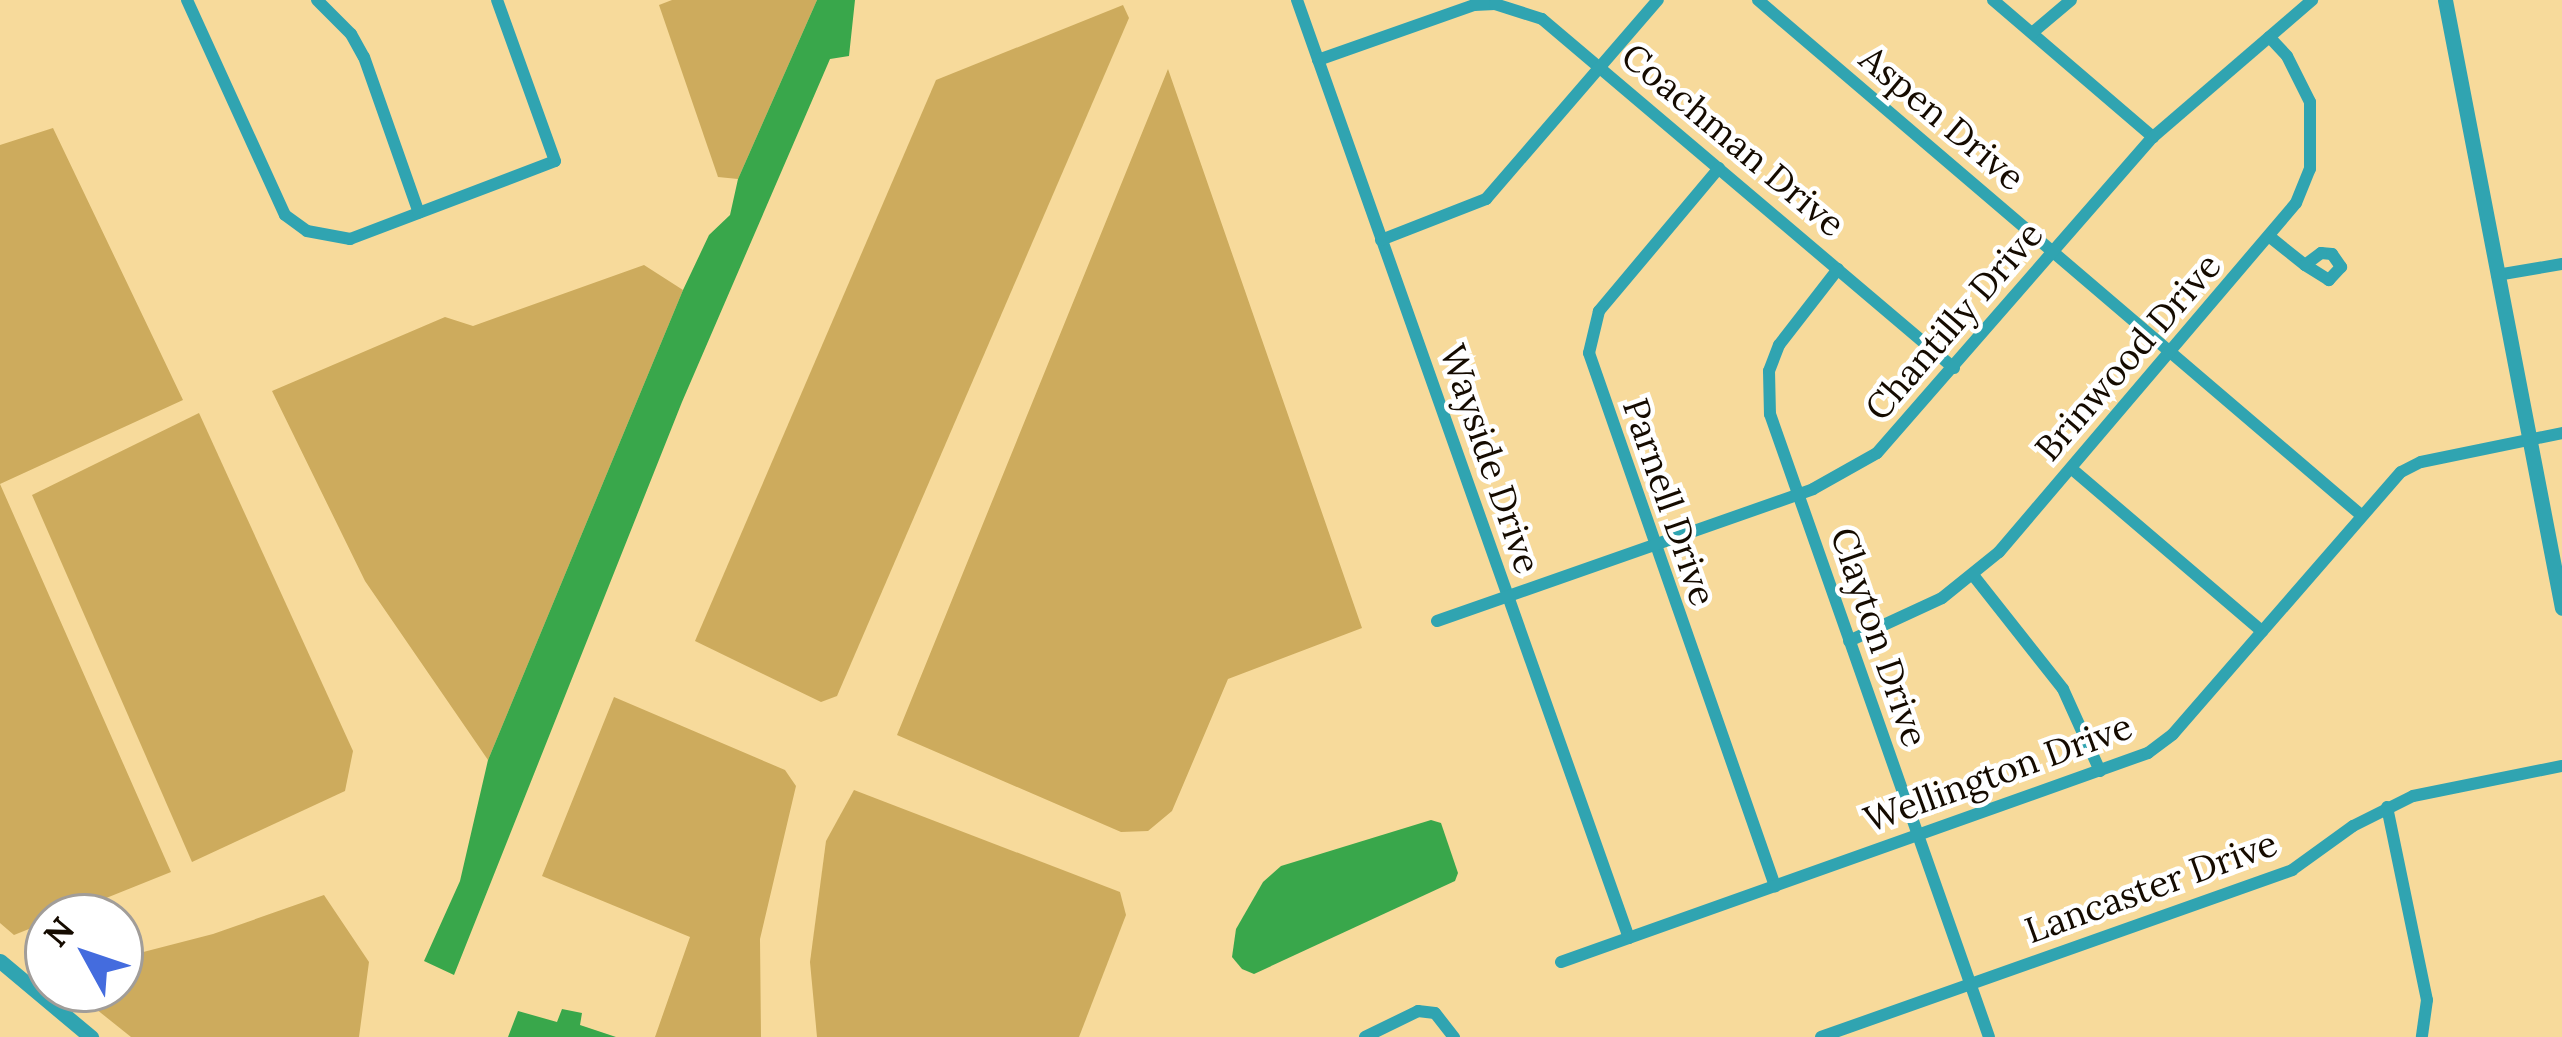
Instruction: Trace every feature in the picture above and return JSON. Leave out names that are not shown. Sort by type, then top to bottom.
[{"type":"street","points":[[187,0],[252,153],[285,215],[307,231],[350,239],[555,161],[497,0]]},
{"type":"street","points":[[317,0],[351,34],[364,57],[418,213]]},
{"type":"street","name":"Wayside Drive","points":[[1297,0],[1629,938]]},
{"type":"street","points":[[1382,240],[1486,199],[1658,0]]},
{"type":"street","name":"Aspen Drive","points":[[1758,0],[2361,515]]},
{"type":"street","points":[[1993,0],[2153,137]]},
{"type":"street","points":[[2032,33],[2071,0]]},
{"type":"street","name":"Chantilly Drive","points":[[1437,621],[1797,494],[1877,453],[2153,137],[2312,0]]},
{"type":"street","points":[[2445,0],[2562,603]]},
{"type":"street","name":"Coachman Drive","points":[[1318,60],[1462,8],[1495,4],[1542,19],[1954,368]]},
{"type":"street","name":"Brinwood Drive","points":[[1849,641],[1909,617],[1973,575],[2072,469],[2270,237],[2307,179],[2312,125],[2304,85],[2269,37]]},
{"type":"street","name":"Parnell Drive","points":[[1719,168],[1609,298],[1590,336],[1591,366],[1775,886]]},
{"type":"street","points":[[2270,237],[2305,265]]},
{"type":"street","points":[[2497,275],[2562,263]]},
{"type":"street","name":"Clayton Drive","points":[[1838,269],[1793,323],[1769,371],[1770,414],[1989,1037]]},
{"type":"street","name":"Wellington Drive","points":[[1561,962],[2148,753],[2173,734],[2361,515],[2412,465],[2562,434]]},
{"type":"street","points":[[2072,469],[2262,631]]},
{"type":"street","points":[[1973,575],[2063,688],[2100,772]]},
{"type":"street","name":"Lancaster Drive","points":[[1821,1037],[2292,870],[2387,807],[2413,796],[2562,766]]},
{"type":"street","points":[[2387,807],[2426,1000],[2422,1037]]},
{"type":"street","points":[[0,961],[91,1037]]},
{"type":"street","points":[[1365,1037],[1418,1011],[1435,1013],[1454,1037]]},
{"type":"shaded area","points":[[672,0],[817,0],[738,179],[718,177],[659,5]]},
{"type":"shaded area","points":[[817,0],[855,0],[849,56],[830,59],[682,402],[454,975],[424,961],[460,881],[488,760],[683,290],[709,235],[730,215],[738,179]]},
{"type":"shaded area","points":[[1123,5],[1129,18],[837,696],[821,702],[695,641],[936,80]]},
{"type":"shaded area","points":[[1168,69],[1362,628],[1228,679],[1172,811],[1148,831],[1121,832],[897,735]]},
{"type":"shaded area","points":[[53,128],[183,400],[0,484],[0,145]]},
{"type":"shaded area","points":[[644,265],[683,290],[488,760],[365,581],[272,391],[445,317],[473,326]]},
{"type":"shaded area","points":[[199,413],[353,751],[345,791],[192,862],[32,495]]},
{"type":"shaded area","points":[[0,484],[171,872],[119,893],[24,893],[24,931],[14,935],[0,923]]},
{"type":"shaded area","points":[[614,697],[785,770],[796,786],[760,939],[761,1037],[655,1037],[690,937],[542,876]]},
{"type":"shaded area","points":[[854,790],[1120,892],[1126,915],[1079,1037],[817,1037],[810,962],[826,841]]},
{"type":"shaded area","points":[[1431,820],[1441,823],[1458,873],[1455,881],[1254,974],[1232,957],[1236,929],[1263,882],[1281,866]]},
{"type":"shaded area","points":[[324,895],[369,962],[359,1037],[131,1037],[101,1013],[144,1013],[144,952],[213,934]]},
{"type":"shaded area","points":[[562,1009],[582,1013],[580,1025],[616,1037],[508,1037],[518,1011],[557,1022]]}]
